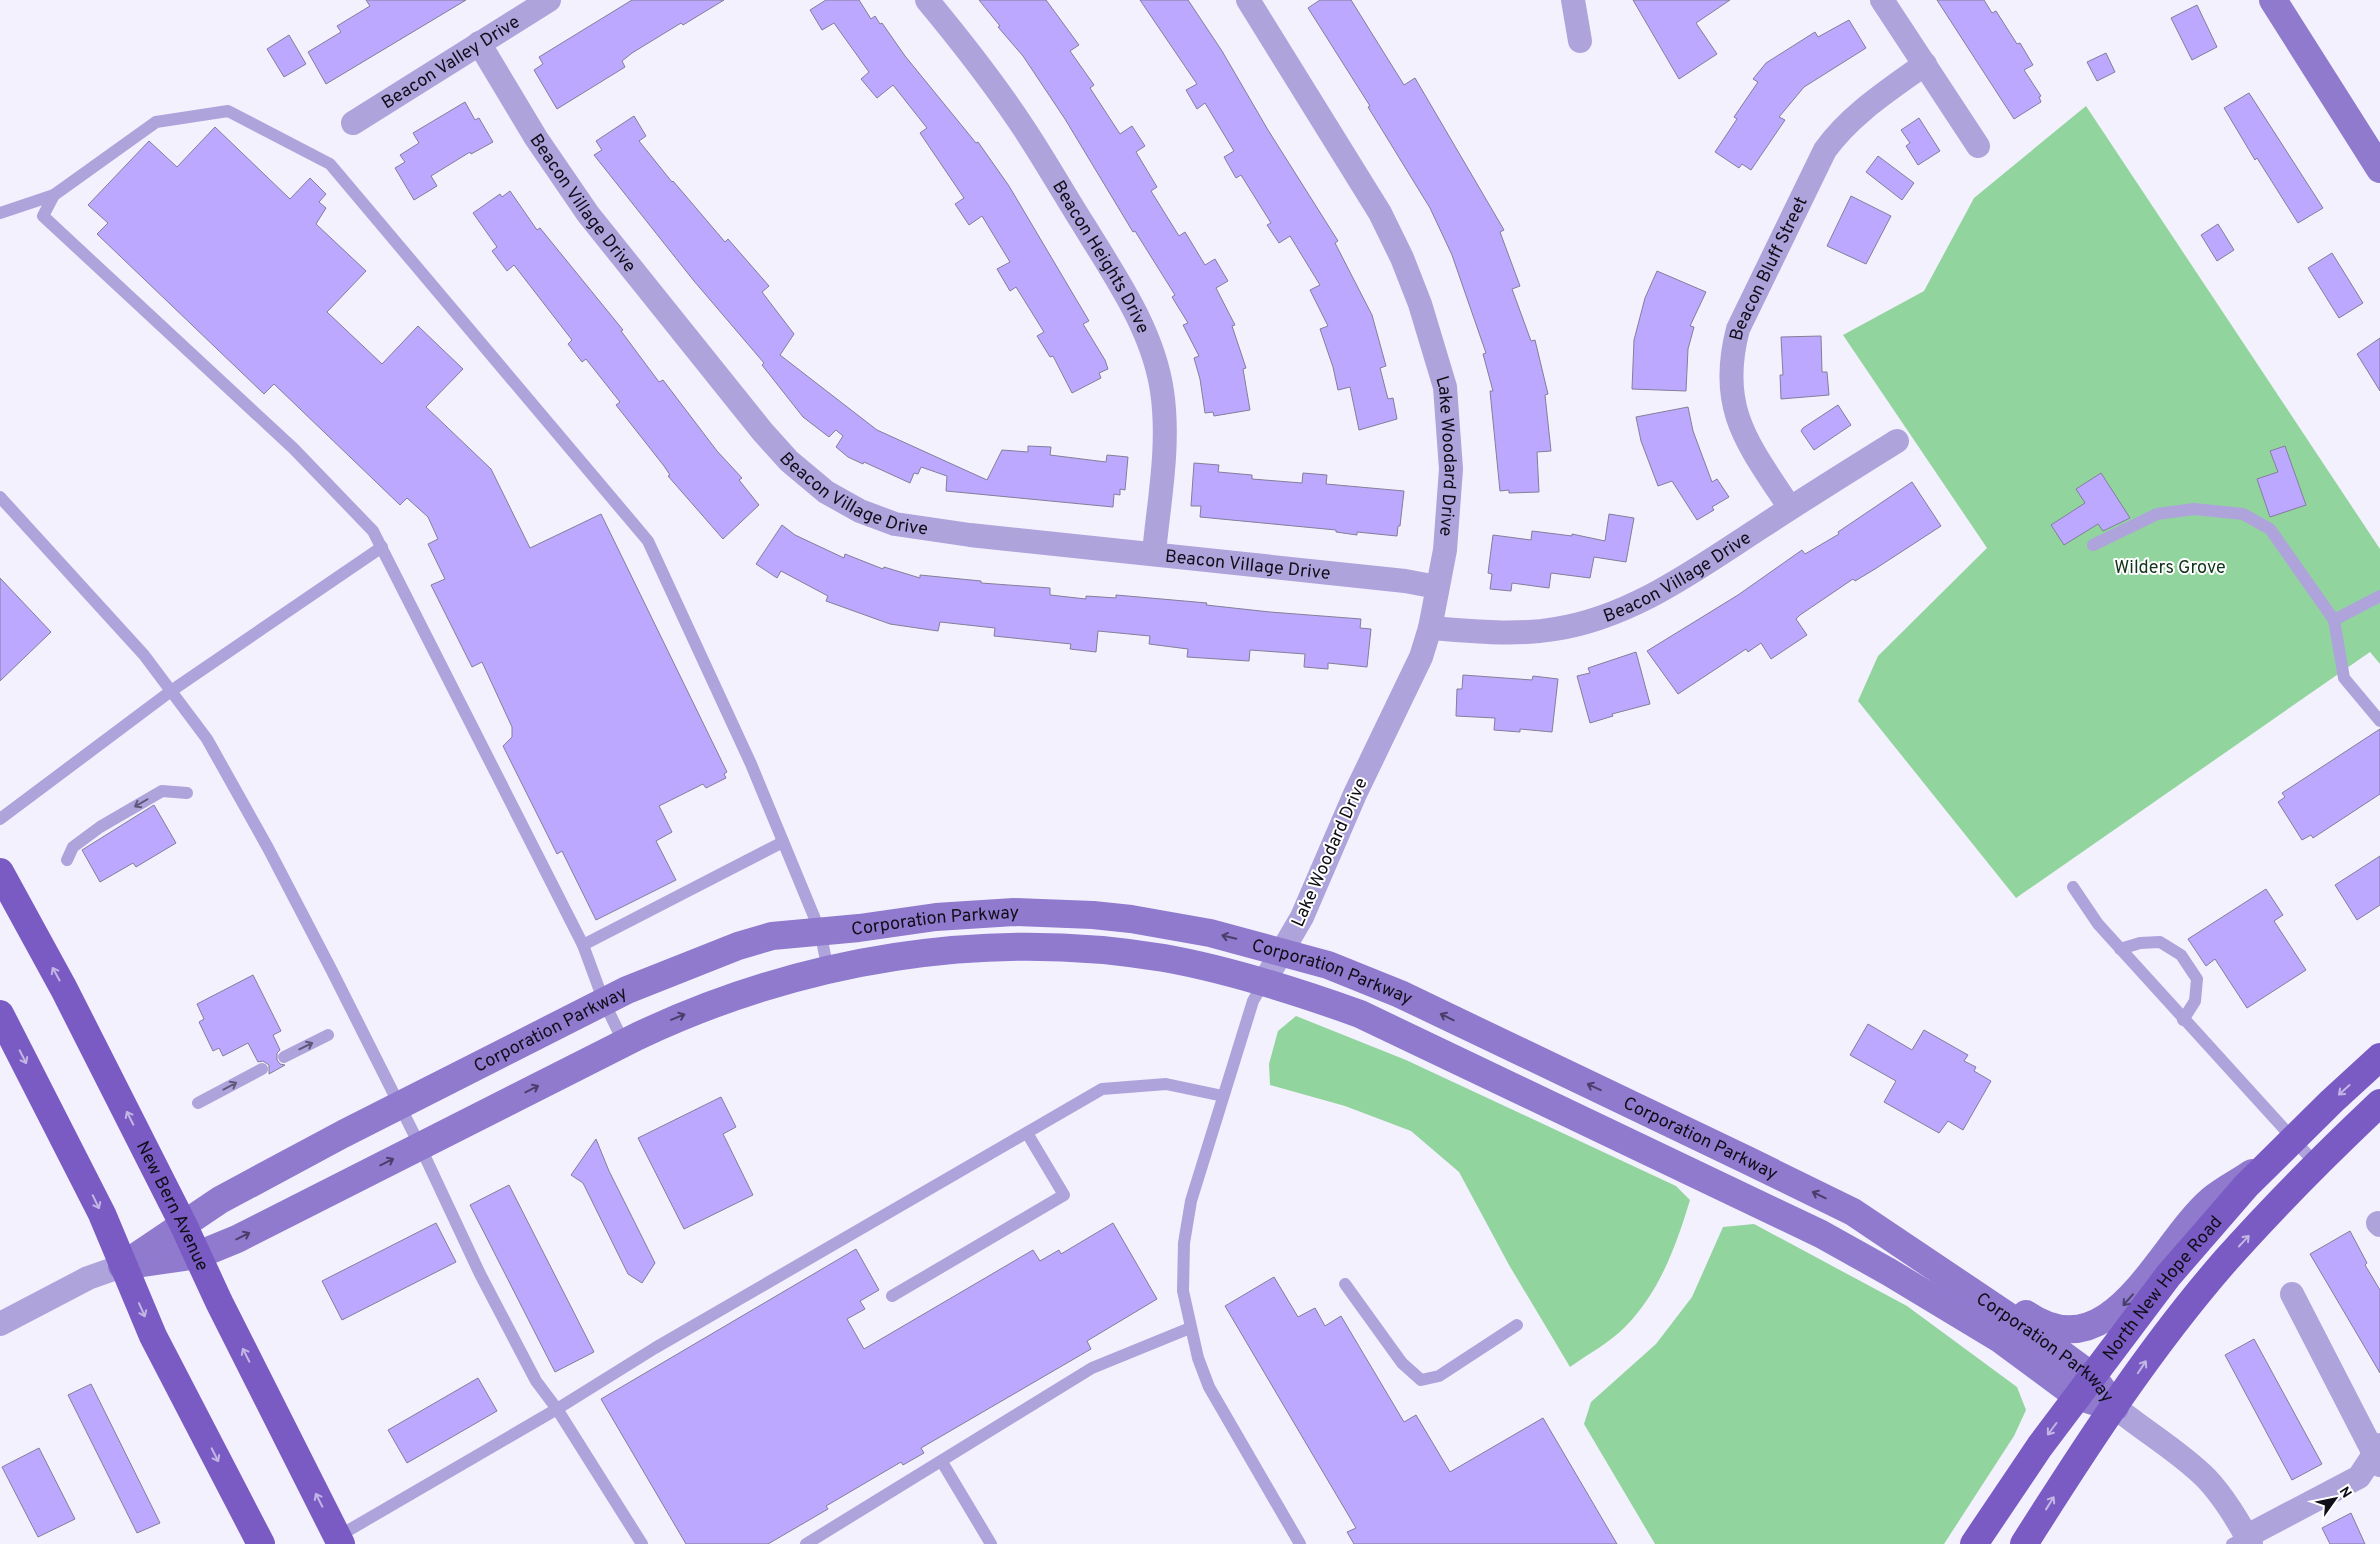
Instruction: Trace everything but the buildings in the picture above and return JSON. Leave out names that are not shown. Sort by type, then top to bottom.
[{"type":"main road","points":[[2272,0],[2380,169]]},
{"type":"main road","name":"New Bern Avenue","points":[[0,872],[64,989],[183,1224],[218,1302],[339,1540]]},
{"type":"main road","name":"Corporation Parkway","points":[[122,1266],[220,1200],[343,1134],[604,1002],[662,975],[738,946],[772,936],[936,917],[1014,912],[1054,913],[1131,919],[1172,925],[1248,942],[1328,965],[1400,994],[1852,1212],[2036,1335],[2085,1386]]},
{"type":"main road","name":"Corporation Parkway","points":[[122,1266],[198,1255],[237,1239],[624,1043],[674,1019],[737,995],[783,980],[828,970],[933,952],[971,948],[1048,948],[1163,958],[1201,965],[1314,997],[1369,1018],[1812,1230],[1889,1272],[2000,1339],[2085,1386],[2115,1408]]},
{"type":"main road","points":[[0,1014],[102,1214],[122,1266],[153,1336],[261,1544]]},
{"type":"main road","name":"North New Hope Road","points":[[1974,1544],[2040,1446],[2168,1276],[2233,1201],[2380,1057]]},
{"type":"main road","name":"North New Hope Road","points":[[2024,1544],[2154,1351],[2225,1261],[2316,1164],[2380,1103]]},
{"type":"main road","points":[[1852,1212],[1912,1239],[2048,1326],[2080,1328],[2105,1319],[2116,1312],[2211,1200],[2284,1149]]},
{"type":"street","name":"Beacon Valley Drive","points":[[353,123],[549,0]]},
{"type":"street","name":"Beacon Heights Drive","points":[[927,0],[1024,128],[1124,291],[1141,323],[1157,370],[1164,412],[1163,464],[1154,553]]},
{"type":"street","name":"Lake Woodard Drive","points":[[1248,0],[1380,213],[1402,258],[1426,323],[1444,387],[1452,469],[1445,550],[1430,628],[1421,657],[1355,794],[1302,917],[1264,982]]},
{"type":"street","points":[[1573,0],[1580,41]]},
{"type":"street","points":[[1882,0],[1978,146]]},
{"type":"street","name":"Beacon Village Drive","points":[[479,44],[545,152],[588,214],[762,431],[789,461],[826,492],[860,511],[895,524],[970,535],[1154,553],[1405,581],[1437,587]]},
{"type":"street","name":"Beacon Bluff Street","points":[[1790,508],[1754,452],[1736,417],[1730,385],[1731,356],[1738,329],[1825,150],[1837,133],[1857,114],[1924,64]]},
{"type":"street","name":"Beacon Village Drive","points":[[1430,628],[1525,632],[1555,629],[1598,618],[1656,594],[1897,441]]},
{"type":"street","name":"Corporation Parkway","points":[[0,1324],[88,1278],[122,1266]]},
{"type":"street","points":[[2115,1408],[2179,1455],[2207,1480],[2243,1541],[2359,1477],[2378,1455],[2292,1294]]},
{"type":"lane","points":[[0,213],[54,195],[156,122],[228,111],[330,164],[648,541],[745,750],[820,931],[828,970]]},
{"type":"lane","points":[[54,195],[43,216],[294,449],[373,531],[583,945],[604,1002],[624,1043]]},
{"type":"lane","points":[[0,497],[144,655],[207,739],[259,832],[400,1106],[468,1249],[536,1381],[557,1409],[642,1544]]},
{"type":"lane","points":[[2093,545],[2157,514],[2194,508],[2243,514],[2270,528],[2334,620],[2344,678],[2380,721]]},
{"type":"lane","points":[[0,819],[171,691],[382,547]]},
{"type":"lane","points":[[2334,620],[2380,596]]},
{"type":"lane","points":[[67,860],[73,847],[100,827],[162,791],[186,793]]},
{"type":"lane","points":[[583,945],[783,842]]},
{"type":"lane","points":[[2073,887],[2098,924],[2183,1020],[2284,1149],[2316,1164]]},
{"type":"lane","points":[[2120,949],[2140,943],[2160,942],[2181,955],[2197,979],[2195,1001],[2183,1020]]},
{"type":"lane","points":[[1264,982],[1254,1002],[1191,1201],[1184,1243],[1183,1291],[1198,1358],[1209,1387],[1300,1544]]},
{"type":"lane","points":[[284,1057],[328,1035]]},
{"type":"lane","points":[[198,1103],[262,1069]]},
{"type":"lane","points":[[339,1540],[655,1348],[1102,1089],[1166,1084],[1223,1096]]},
{"type":"lane","points":[[892,1296],[1064,1195],[1027,1133]]},
{"type":"lane","points":[[1345,1284],[1402,1363],[1421,1380],[1440,1376],[1517,1325]]},
{"type":"lane","points":[[806,1544],[1092,1368],[1190,1328]]},
{"type":"lane","points":[[942,1462],[991,1544]]},
{"type":"green space","name":"Wilders Grove","points":[[2086,106],[2380,549],[2380,664],[2370,652],[2016,898],[1858,701],[1878,656],[1987,548],[1843,335],[1924,291],[1974,198]]},
{"type":"green space","points":[[1296,1016],[1406,1060],[1676,1186],[1690,1200],[1673,1251],[1658,1283],[1626,1326],[1606,1343],[1570,1367],[1509,1265],[1459,1172],[1411,1131],[1345,1106],[1270,1085],[1269,1064],[1278,1031]]},
{"type":"green space","points":[[1754,1224],[1907,1306],[2017,1387],[2026,1410],[2014,1436],[1944,1544],[1655,1544],[1584,1424],[1591,1402],[1656,1344],[1692,1297],[1723,1227]]}]
